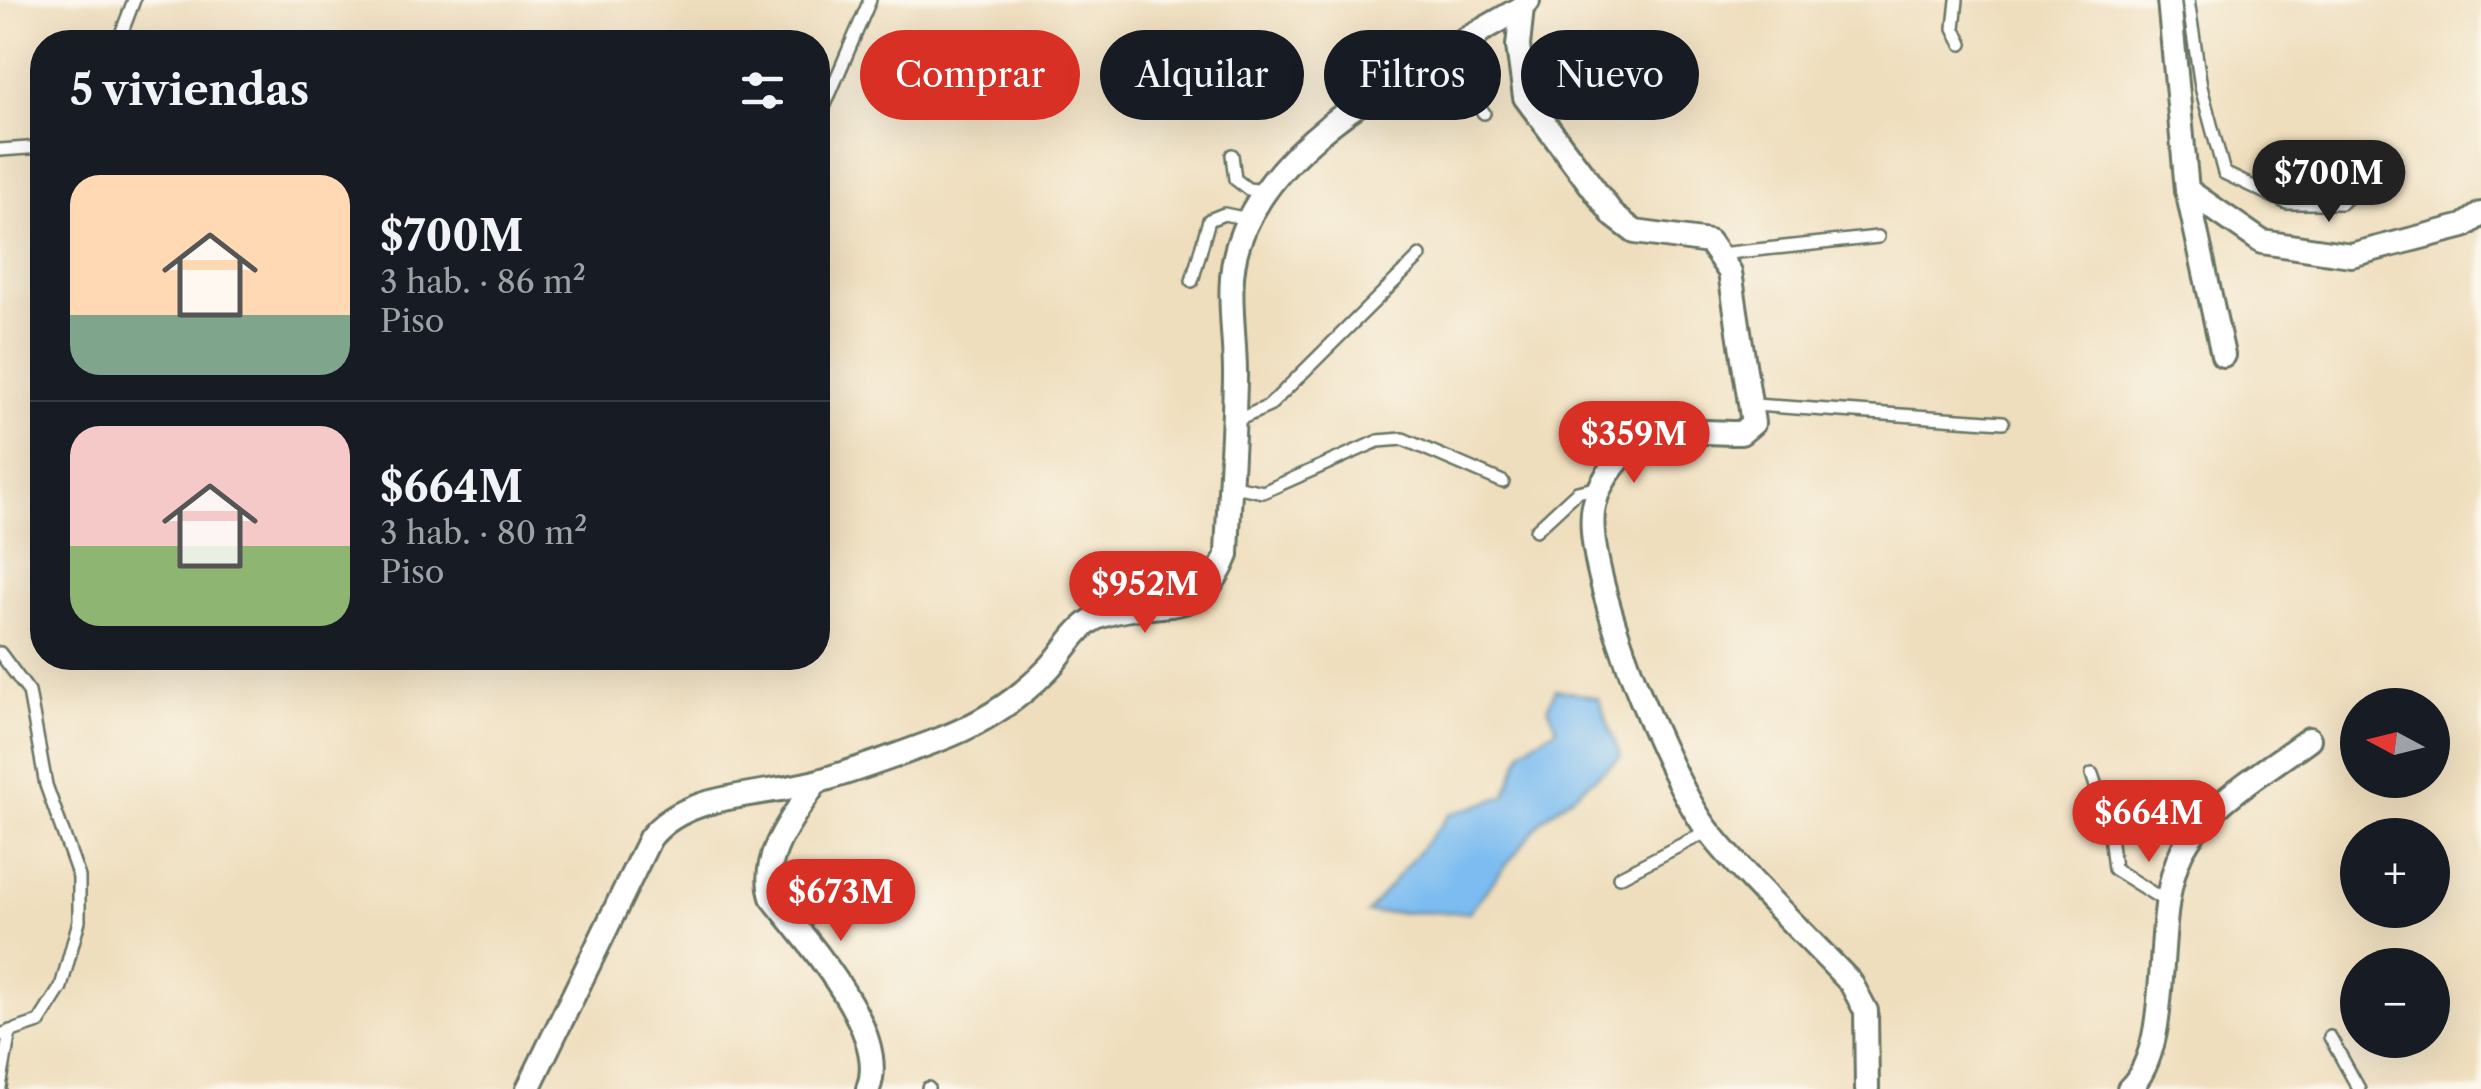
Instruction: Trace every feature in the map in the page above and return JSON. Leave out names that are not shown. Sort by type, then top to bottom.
[{"type":"street","points":[[2169,0],[2186,190],[2223,356]]},
{"type":"street","points":[[1483,30],[1526,4]]},
{"type":"street","points":[[1526,4],[1518,46],[1525,97],[1614,216],[1635,232],[1709,242],[1730,272],[1754,405],[1753,423],[1741,434],[1666,433],[1647,438],[1625,454],[1600,488],[1593,508],[1595,564],[1676,780],[1708,831],[1851,983],[1866,1011],[1867,1089]]},
{"type":"street","points":[[528,1089],[650,838],[665,819],[692,808],[816,782],[978,724],[1012,702],[1086,624],[1102,615],[1190,604],[1218,579],[1227,555],[1233,422],[1232,270],[1248,219],[1266,191],[1338,120]]},
{"type":"street","points":[[2186,190],[2262,242],[2350,254],[2464,226],[2481,214]]},
{"type":"street","points":[[2129,1089],[2155,1036],[2165,901],[2182,852],[2206,817],[2308,739]]},
{"type":"street","points":[[816,782],[777,846],[768,883],[772,898],[843,990],[873,1056],[868,1089]]},
{"type":"lane","points":[[123,30],[134,0]]},
{"type":"lane","points":[[830,93],[870,0]]},
{"type":"lane","points":[[1957,0],[1954,28],[1962,44]]},
{"type":"lane","points":[[2188,0],[2200,87],[2224,172],[2286,203],[2341,203],[2375,176]]},
{"type":"lane","points":[[0,150],[30,148]]},
{"type":"lane","points":[[1232,155],[1235,179],[1248,190],[1266,191]]},
{"type":"lane","points":[[1192,281],[1210,220],[1224,214],[1248,219]]},
{"type":"lane","points":[[1719,254],[1878,237]]},
{"type":"lane","points":[[1233,422],[1269,406],[1420,256]]},
{"type":"lane","points":[[1754,405],[2004,422]]},
{"type":"lane","points":[[1230,484],[1263,492],[1378,441],[1403,440],[1503,482]]},
{"type":"lane","points":[[1536,530],[1576,492],[1600,488]]},
{"type":"lane","points":[[0,653],[29,692],[46,784],[79,877],[79,921],[60,988],[39,1022],[5,1033],[0,1087]]},
{"type":"lane","points":[[2092,774],[2109,826],[2114,869],[2165,901]]},
{"type":"lane","points":[[1618,877],[1708,831]]},
{"type":"lane","points":[[2330,1037],[2359,1089]]},
{"type":"water","points":[[1556,689],[1598,698],[1621,757],[1543,819],[1469,912],[1367,913],[1449,815],[1505,796],[1523,749],[1557,728],[1548,707]]}]
